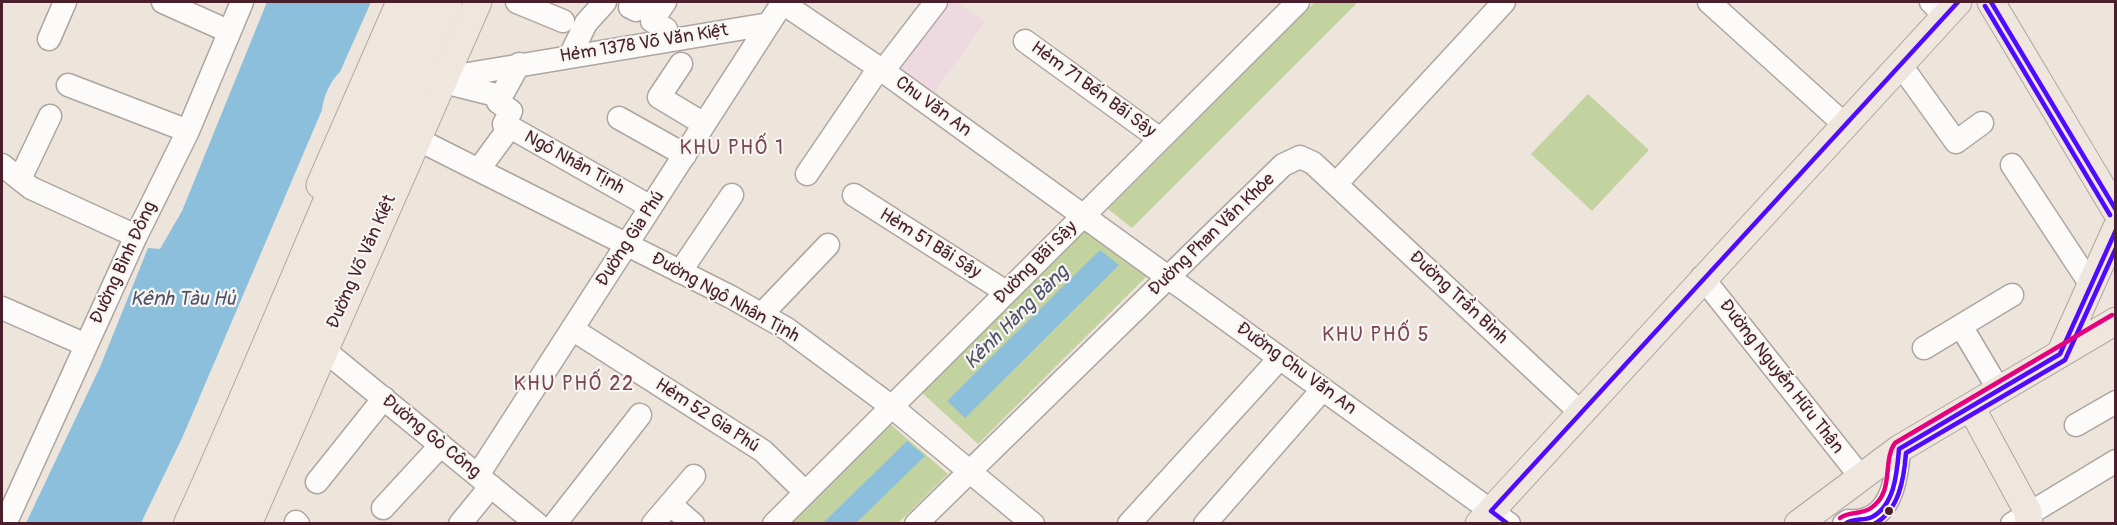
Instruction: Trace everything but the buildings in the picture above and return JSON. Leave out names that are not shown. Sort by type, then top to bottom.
[{"type":"highway","points":[[190,524],[254,383],[369,107],[417,2]]},
{"type":"highway","name":"Đường Võ Văn Kiệt","points":[[219,524],[446,2]]},
{"type":"main road","points":[[176,524],[361,86],[400,2]]},
{"type":"main road","name":"Đường Võ Văn Kiệt","points":[[248,524],[478,2]]},
{"type":"main road","points":[[1991,2],[2115,211]]},
{"type":"main road","points":[[1493,519],[1580,412],[1900,64],[1944,6]]},
{"type":"main road","points":[[2060,354],[2115,229]]},
{"type":"main road","points":[[1798,524],[1899,449],[2115,321]]},
{"type":"main road","points":[[1971,407],[2028,521]]},
{"type":"street","points":[[49,39],[65,2]]},
{"type":"street","points":[[163,2],[228,31]]},
{"type":"street","name":"Đường Bình Đông","points":[[5,524],[136,236],[188,131],[242,2]]},
{"type":"street","points":[[518,2],[563,21]]},
{"type":"street","points":[[570,56],[586,23],[605,2]]},
{"type":"street","points":[[665,2],[652,21],[666,29]]},
{"type":"street","name":"Chu Văn An","points":[[782,2],[1084,215]]},
{"type":"street","name":"Đường Gia Phú","points":[[460,524],[572,329],[782,2]]},
{"type":"street","points":[[807,174],[881,70],[936,2]]},
{"type":"street","name":"Đường Bãi Sậy","points":[[774,524],[1295,2]]},
{"type":"street","points":[[1336,184],[1504,2]]},
{"type":"street","points":[[1709,2],[1844,124]]},
{"type":"street","name":"Hẻm 1378 Võ Văn Kiệt","points":[[443,80],[519,64],[769,24]]},
{"type":"street","name":"Hẻm 71 Bến Bãi Sậy","points":[[1025,41],[1160,139]]},
{"type":"street","points":[[510,127],[504,124],[511,111],[498,102],[519,64]]},
{"type":"street","points":[[681,64],[659,97],[704,124]]},
{"type":"street","points":[[1900,64],[1956,142],[1982,123]]},
{"type":"street","points":[[443,80],[500,96]]},
{"type":"street","points":[[68,85],[188,131]]},
{"type":"street","points":[[20,179],[50,116]]},
{"type":"street","points":[[619,118],[685,155]]},
{"type":"street","name":"Ngô Nhân Tịnh","points":[[479,169],[510,127],[651,207]]},
{"type":"street","name":"Đường Ngô Nhân Tịnh","points":[[417,139],[762,314],[809,344],[892,407],[1033,524]]},
{"type":"street","name":"Đường Phan Văn Khỏe","points":[[916,524],[1288,161],[1300,157],[1309,160],[1336,184]]},
{"type":"street","points":[[2,165],[32,188],[136,236]]},
{"type":"street","points":[[2012,165],[2091,285]]},
{"type":"street","name":"Đường Trần Bình","points":[[1336,184],[1580,412]]},
{"type":"street","points":[[680,272],[732,195]]},
{"type":"street","name":"Hẻm 51 Bãi Sậy","points":[[854,195],[1006,292]]},
{"type":"street","name":"Đường Chu Văn An","points":[[1084,215],[1323,389],[1493,519]]},
{"type":"street","points":[[762,314],[828,244]]},
{"type":"street","name":"Đường Nguyễn Hữu Thận","points":[[1702,278],[1860,476]]},
{"type":"street","points":[[1924,348],[2012,295]]},
{"type":"street","points":[[2,308],[86,345]]},
{"type":"street","points":[[1961,326],[1999,390]]},
{"type":"street","name":"Hẻm 52 Gia Phú","points":[[572,329],[763,451],[805,492]]},
{"type":"street","name":"Đường Gò Công","points":[[324,350],[485,480],[530,521]]},
{"type":"street","points":[[1129,524],[1281,358]]},
{"type":"street","points":[[1205,524],[1323,389]]},
{"type":"street","points":[[317,482],[384,398]]},
{"type":"street","points":[[2076,425],[2115,402]]},
{"type":"street","points":[[555,524],[640,416]]},
{"type":"street","points":[[383,508],[441,445]]},
{"type":"street","points":[[1844,524],[1848,521],[1888,517],[1899,449]]},
{"type":"street","points":[[2028,521],[2115,461]]},
{"type":"street","points":[[653,524],[694,476]]},
{"type":"street","points":[[670,504],[693,524]]},
{"type":"shaded area","points":[[935,2],[956,2],[985,22],[931,97],[889,67]]},
{"type":"green space","points":[[1315,2],[1358,2],[1132,228],[1108,209]]},
{"type":"green space","points":[[1588,94],[1649,150],[1592,211],[1531,154]]},
{"type":"green space","points":[[1086,229],[1147,276],[978,444],[920,391]]},
{"type":"green space","points":[[888,422],[948,474],[898,523],[784,524]]},
{"type":"water","name":"Kênh Tàu Hủ","points":[[267,2],[371,2],[340,72],[328,89],[322,110],[183,436],[141,523],[26,523],[100,367],[148,248],[160,249],[182,211]]},
{"type":"water","name":"Kênh Hàng Bàng","points":[[1100,250],[1119,265],[965,418],[947,401]]},
{"type":"water","points":[[907,441],[925,456],[856,523],[823,523]]},
{"type":"transit line","points":[[1508,524],[1491,511],[1958,2]]},
{"type":"transit line","points":[[1991,2],[2116,210]]},
{"type":"transit line","points":[[1985,6],[2110,215]]},
{"type":"transit line","points":[[1845,524],[1872,517],[1886,505],[1893,487],[1899,449],[2060,354],[2116,230]]},
{"type":"transit line","points":[[1874,524],[1895,503],[1902,483],[1906,453],[2065,360],[2116,248]]},
{"type":"transit line","points":[[1840,518],[1847,514],[1863,512],[1878,501],[1886,485],[1889,458],[1895,443],[2112,315]]},
{"type":"district","name":"KHU PHỐ 1","points":[[732,149]]},
{"type":"district","name":"KHU PHỐ 5","points":[[1376,336]]},
{"type":"district","name":"KHU PHỐ 22","points":[[574,385]]}]
